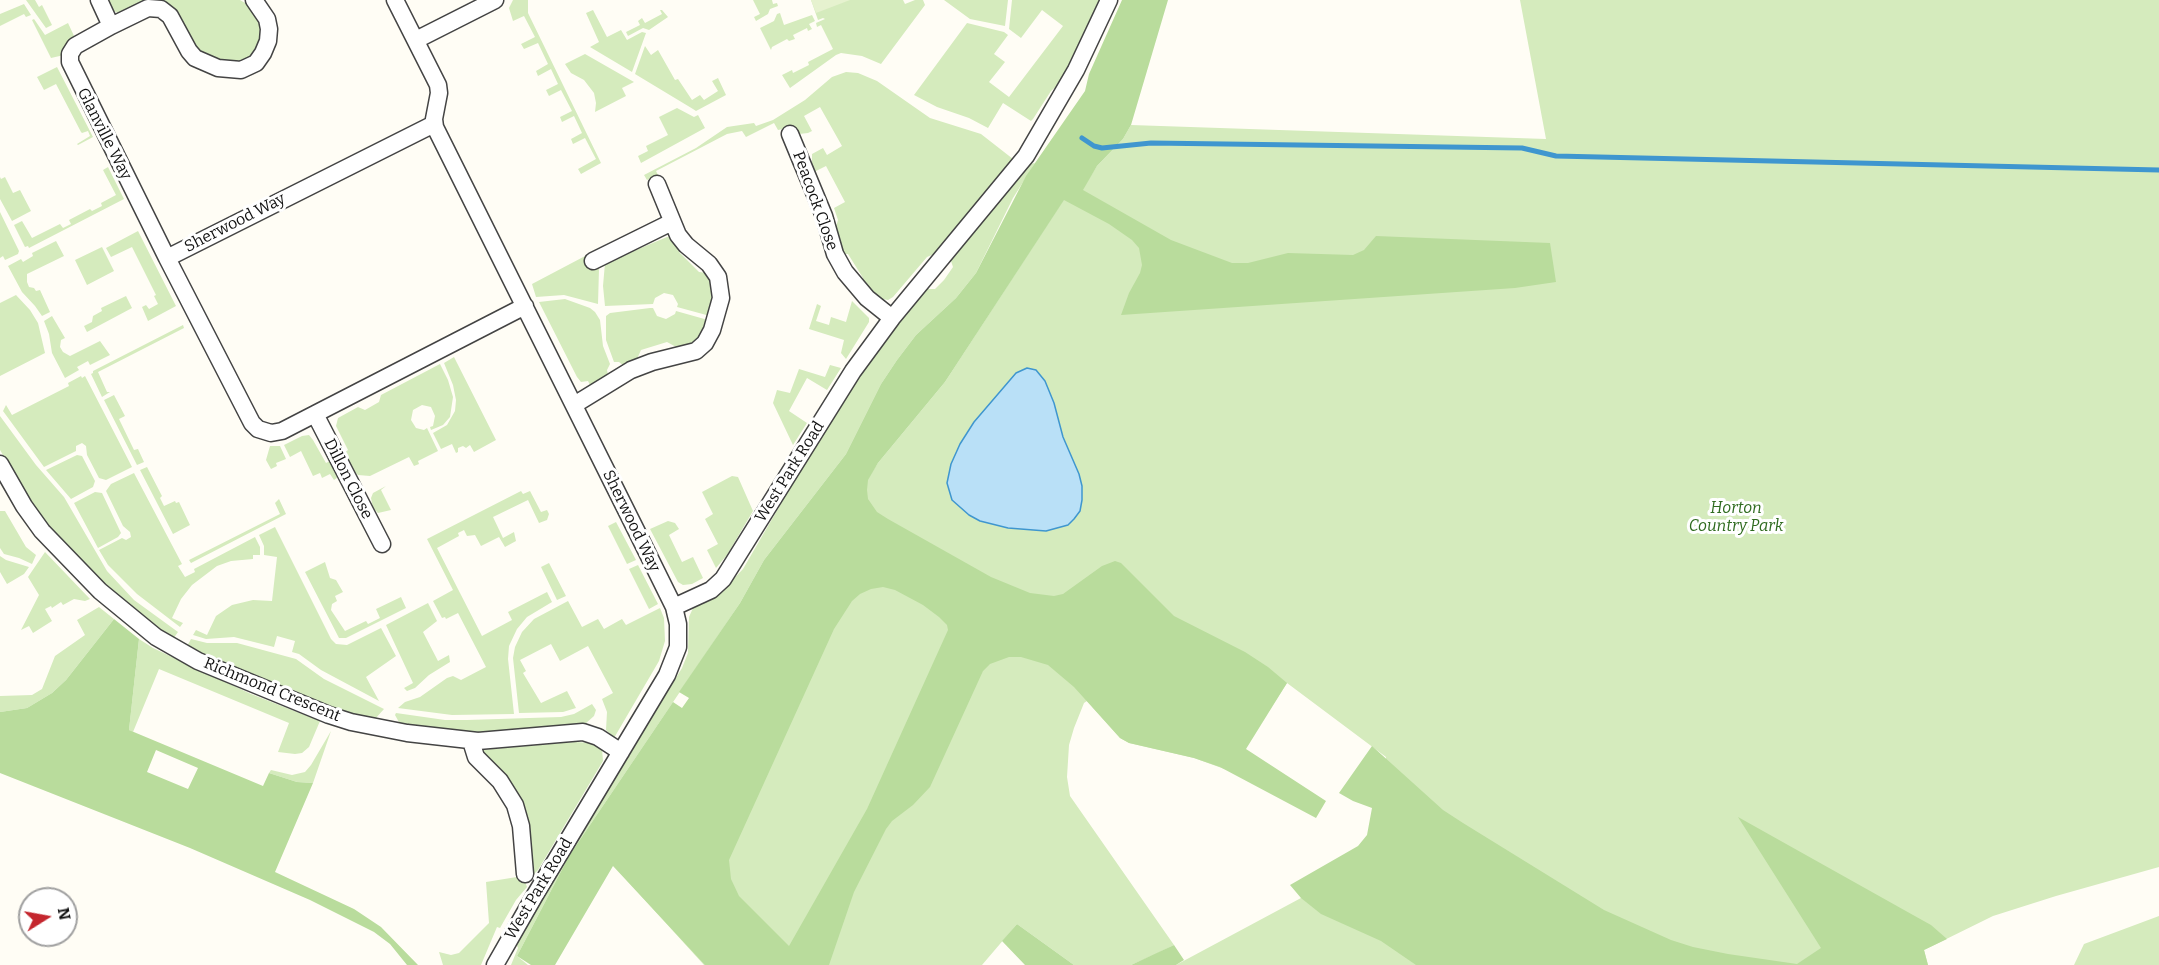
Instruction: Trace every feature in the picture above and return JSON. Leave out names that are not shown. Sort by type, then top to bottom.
[{"type":"street","points":[[99,0],[111,26]]},
{"type":"street","name":"Glanville Way","points":[[167,258],[70,62],[70,54],[75,46],[111,26],[148,8],[161,9],[170,16],[189,51],[198,60],[218,68],[241,70],[256,63],[268,41],[268,23],[263,11],[254,0]]},
{"type":"street","points":[[395,0],[438,85],[434,124]]},
{"type":"street","points":[[416,40],[495,0]]},
{"type":"street","name":"West Park Road","points":[[674,607],[711,590],[723,579],[853,372],[892,318],[1026,156],[1076,70],[1109,0]]},
{"type":"street","name":"Sherwood Way","points":[[525,306],[278,432],[264,432],[255,426],[167,258],[434,124],[525,306],[674,607],[679,629],[675,657],[663,682],[621,752]]},
{"type":"street","name":"Peacock Close","points":[[790,134],[824,216],[835,254],[845,272],[867,298],[892,318]]},
{"type":"street","points":[[574,405],[631,370],[696,351],[708,339],[720,303],[720,283],[713,268],[682,240],[657,184]]},
{"type":"street","points":[[593,261],[672,222]]},
{"type":"street","name":"Dillon Close","points":[[315,414],[382,544]]},
{"type":"street","name":"Richmond Crescent","points":[[0,464],[24,506],[50,541],[100,591],[173,648],[213,668],[351,722],[407,733],[471,741],[495,741],[583,732],[598,737],[621,752]]},
{"type":"street","points":[[471,741],[476,757],[500,781],[515,805],[521,826],[525,874]]},
{"type":"street","name":"West Park Road","points":[[495,965],[621,752]]},
{"type":"green space","points":[[26,0],[35,0],[39,7],[42,5],[52,25],[46,28]]},
{"type":"green space","points":[[106,0],[240,0],[257,14],[262,35],[254,56],[234,65],[199,52],[177,14],[118,13],[112,10]]},
{"type":"green space","points":[[513,0],[528,0],[528,13],[601,163],[581,174],[578,169],[596,159],[585,138],[573,144],[571,139],[582,133],[574,116],[562,122],[560,117],[572,111],[561,90],[549,96],[546,90],[558,84],[551,69],[538,76],[536,71],[548,64],[538,43],[524,49],[521,44],[535,37],[524,16],[513,21],[509,8]]},
{"type":"green space","points":[[753,0],[772,0],[773,4],[777,3],[778,6],[770,9],[768,14],[756,21],[754,17],[760,14]]},
{"type":"green space","points":[[811,0],[903,0],[905,4],[923,0],[925,5],[881,64],[862,56],[841,53],[790,88],[782,75],[792,70],[793,73],[809,65],[808,62],[833,49],[821,25],[817,27],[816,23],[825,19],[818,20]]},
{"type":"green space","points":[[811,0],[850,0],[816,13]]},
{"type":"green space","points":[[944,0],[1008,0],[1005,26],[970,19]]},
{"type":"green space","points":[[1012,0],[1106,0],[1061,82],[1051,91],[1031,121],[1003,103],[988,128],[914,95],[967,23],[1008,35],[994,54],[1005,62],[989,82],[1009,97],[1063,26],[1042,10],[1021,38],[1009,29]]},
{"type":"green space","points":[[1122,0],[1168,0],[1131,125],[1123,139],[1097,166],[1083,190],[1171,240],[1232,263],[1248,263],[1288,253],[1353,255],[1364,250],[1376,236],[1550,243],[1556,282],[1515,288],[1121,315],[1140,273],[1142,265],[1139,248],[1132,240],[1109,224],[1064,200],[945,382],[878,463],[868,480],[868,499],[877,512],[991,577],[1030,593],[1054,596],[1063,594],[1102,566],[1115,561],[1121,563],[1174,616],[1245,652],[1268,667],[1287,683],[1246,749],[1326,801],[1316,818],[1220,767],[1194,758],[1129,743],[1120,738],[1074,687],[1048,665],[1021,657],[1009,657],[990,664],[983,671],[930,787],[886,829],[854,892],[829,965],[705,965],[613,866],[555,965],[531,965],[517,956],[569,856],[673,702],[682,708],[689,698],[679,692],[740,603],[764,560],[846,454],[881,384],[897,360],[916,335],[956,298],[976,273],[1026,176],[1085,91],[1089,74]],"holes":[[[883,587],[895,590],[923,605],[939,617],[947,625],[948,630],[867,809],[789,946],[739,896],[731,879],[729,860],[834,629],[852,601],[860,594]]]},
{"type":"green space","name":"Horton Country Park","points":[[1520,0],[2159,0],[2159,867],[1993,916],[1924,950],[1928,965],[1176,965],[1301,898],[1377,853],[1386,757],[1287,683],[1230,771],[1194,758],[1129,743],[1120,738],[1087,701],[1084,703],[1069,745],[1067,777],[1070,796],[1174,945],[1156,954],[1131,965],[1074,965],[1017,924],[982,965],[704,965],[613,865],[878,463],[945,382],[1064,199],[1073,204],[1097,166],[1123,139],[1131,125],[1546,139]]},
{"type":"green space","points":[[24,4],[31,15],[26,17],[24,14],[0,26],[0,14]]},
{"type":"green space","points":[[593,10],[607,37],[621,30],[627,40],[642,32],[646,33],[632,72],[590,47],[599,42],[586,13]]},
{"type":"green space","points":[[660,10],[668,17],[649,30],[643,28],[628,36],[626,32],[640,25],[638,21],[642,18],[645,23],[662,14]]},
{"type":"green space","points":[[780,13],[784,25],[812,15],[815,21],[809,24],[812,29],[808,31],[807,28],[793,35],[795,39],[789,41],[787,39],[772,47],[771,50],[760,28],[774,21]]},
{"type":"green space","points":[[34,19],[45,35],[68,23],[75,38],[64,55],[51,58],[32,20]]},
{"type":"green space","points":[[645,46],[651,55],[658,50],[675,80],[678,79],[692,100],[700,95],[704,100],[718,91],[712,81],[718,78],[726,95],[696,111],[635,74]]},
{"type":"green space","points":[[585,54],[634,82],[622,88],[626,96],[595,112],[594,93],[584,80],[571,73],[565,64]]},
{"type":"green space","points":[[57,67],[93,137],[78,145],[90,136],[88,131],[81,132],[56,84],[44,90],[37,77]]},
{"type":"green space","points":[[846,72],[858,73],[877,81],[930,118],[981,134],[1013,159],[939,252],[927,257],[893,297],[888,300],[883,299],[879,303],[863,285],[863,278],[848,254],[842,254],[835,230],[838,220],[834,208],[845,202],[826,166],[812,173],[812,154],[823,148],[827,155],[842,146],[820,107],[804,116],[812,131],[808,133],[799,134],[788,128],[778,130],[774,123],[746,137],[742,131],[727,134],[656,171],[659,177],[655,179],[653,177],[647,180],[644,175],[696,148],[727,127],[754,123],[756,126],[773,120],[805,100],[832,77]]},
{"type":"green space","points":[[677,108],[694,117],[698,115],[705,128],[641,163],[638,156],[648,151],[646,146],[668,135],[659,117]]},
{"type":"green space","points":[[1035,163],[1013,198],[976,273],[956,298],[916,335],[897,360],[881,384],[846,454],[764,560],[740,603],[569,856],[517,956],[528,965],[511,965],[518,948],[515,941],[682,668],[688,653],[689,617],[693,608],[722,591],[743,569],[807,459],[873,353],[926,289],[935,289],[944,280],[953,267],[950,258],[1029,164]]},
{"type":"green space","points":[[108,167],[124,199],[29,248],[25,247],[14,225],[22,221],[32,238],[60,224],[63,228],[71,224],[69,220],[90,209],[92,211],[102,206],[101,203],[116,195],[103,170]]},
{"type":"green space","points":[[0,177],[1,179],[5,177],[13,193],[20,190],[31,211],[12,221],[0,199]]},
{"type":"green space","points":[[0,212],[19,251],[18,254],[5,260],[3,256],[0,258]]},
{"type":"green space","points":[[138,231],[176,306],[148,321],[142,307],[146,305],[149,309],[158,304],[154,296],[156,295],[132,247],[111,257],[106,248]]},
{"type":"green space","points":[[671,237],[678,246],[679,252],[699,272],[707,273],[715,289],[710,316],[677,307],[678,304],[673,295],[664,293],[655,298],[653,304],[605,306],[603,286],[605,263]]},
{"type":"green space","points":[[56,241],[64,256],[27,274],[29,287],[36,291],[40,290],[50,312],[42,316],[22,292],[8,266],[21,259],[23,262],[33,256],[32,253]]},
{"type":"green space","points":[[102,247],[114,271],[87,285],[75,260]]},
{"type":"green space","points":[[587,255],[594,268],[598,266],[599,269],[598,304],[564,295],[536,297],[532,284]]},
{"type":"green space","points":[[16,295],[38,323],[45,353],[0,376],[0,303]]},
{"type":"green space","points":[[126,296],[132,308],[87,332],[84,326],[92,322],[93,316],[102,311],[101,308]]},
{"type":"green space","points":[[565,299],[590,308],[600,320],[603,346],[610,364],[607,370],[608,375],[591,387],[588,381],[581,382],[577,377],[539,302]]},
{"type":"green space","points":[[852,301],[869,318],[869,322],[846,359],[841,353],[844,340],[809,329],[817,304],[821,306],[816,321],[829,325],[831,317],[846,322]]},
{"type":"green space","points":[[653,308],[657,316],[666,319],[676,311],[708,320],[703,333],[694,343],[678,348],[667,342],[641,350],[637,359],[624,366],[619,362],[614,362],[606,340],[606,316],[610,313]]},
{"type":"green space","points":[[52,316],[65,338],[61,340],[60,347],[63,352],[70,356],[100,341],[110,355],[90,365],[88,361],[77,367],[79,370],[65,378],[52,353],[44,321]]},
{"type":"green space","points":[[183,325],[184,328],[98,372],[107,392],[110,392],[102,397],[91,374],[93,371]]},
{"type":"green space","points":[[454,357],[496,440],[474,452],[470,445],[466,448],[463,446],[458,448],[456,453],[452,444],[441,449],[433,433],[447,425],[455,411],[456,400],[453,385],[444,363]]},
{"type":"green space","points":[[440,364],[453,397],[450,417],[443,425],[431,430],[435,416],[431,407],[422,405],[413,410],[411,420],[416,428],[424,430],[427,428],[438,451],[418,461],[419,464],[414,466],[409,457],[370,476],[358,475],[353,471],[344,453],[348,450],[336,426],[338,418],[358,407],[365,410],[379,402],[381,395]]},
{"type":"green space","points":[[830,365],[841,368],[827,390],[807,378],[789,411],[807,423],[793,445],[773,403],[777,390],[790,393],[799,369],[825,377]]},
{"type":"green space","points":[[81,376],[82,378],[85,376],[132,467],[106,480],[99,478],[87,455],[86,446],[82,443],[76,446],[76,451],[44,467],[3,411],[6,405],[12,415],[69,386],[68,383]]},
{"type":"green space","points":[[114,395],[125,416],[119,419],[134,450],[138,449],[144,462],[137,465],[104,400]]},
{"type":"green space","points":[[0,416],[36,465],[64,497],[107,571],[134,600],[178,632],[173,639],[142,620],[53,537],[0,450]]},
{"type":"green space","points":[[309,435],[326,463],[330,461],[338,477],[334,480],[330,474],[322,478],[320,473],[313,476],[301,451],[290,457],[284,445]]},
{"type":"green space","points":[[270,446],[280,446],[286,459],[276,463],[277,466],[271,469],[266,460]]},
{"type":"green space","points":[[77,455],[82,456],[95,481],[93,487],[71,499],[46,470]]},
{"type":"green space","points":[[147,467],[162,496],[160,498],[164,506],[175,501],[179,502],[190,525],[173,534],[140,470]]},
{"type":"green space","points":[[134,473],[182,564],[178,566],[185,577],[195,572],[194,569],[255,537],[260,547],[260,555],[253,555],[253,559],[231,561],[217,566],[192,585],[181,599],[172,618],[183,623],[180,627],[137,594],[108,565],[99,550],[122,538],[126,540],[131,537],[106,491],[111,484]]},
{"type":"green space","points":[[732,476],[738,477],[753,511],[727,555],[716,568],[707,550],[718,544],[705,519],[713,514],[702,492]]},
{"type":"green space","points":[[386,486],[381,490],[391,510],[378,513],[373,508],[371,498],[373,493]]},
{"type":"green space","points":[[521,491],[523,494],[530,491],[541,512],[547,510],[549,514],[547,520],[539,523],[528,500],[493,517],[503,538],[514,532],[516,541],[505,547],[499,537],[481,546],[475,535],[467,536],[464,530],[458,533],[459,536],[437,548],[482,636],[512,620],[508,612],[547,592],[552,602],[527,617],[517,629],[509,646],[508,659],[514,714],[452,715],[398,708],[405,702],[420,697],[447,678],[453,676],[461,680],[486,667],[458,613],[446,619],[442,618],[433,601],[453,590],[427,539]]},
{"type":"green space","points":[[95,492],[102,493],[121,533],[98,548],[74,503]]},
{"type":"green space","points":[[279,499],[286,514],[191,563],[189,560],[280,514],[275,503]]},
{"type":"green space","points":[[0,511],[5,511],[26,547],[36,555],[32,564],[4,554],[0,548]]},
{"type":"green space","points":[[668,521],[675,523],[679,529],[669,535],[682,562],[693,557],[703,578],[692,584],[683,585],[678,582],[650,529]]},
{"type":"green space","points":[[616,522],[636,560],[627,564],[608,526]]},
{"type":"green space","points":[[275,527],[331,639],[336,644],[347,645],[381,628],[396,656],[366,677],[379,701],[292,652],[295,641],[277,636],[274,647],[234,637],[206,639],[193,635],[196,630],[207,635],[216,616],[232,605],[253,600],[272,601],[277,557],[264,555],[264,546],[259,535]]},
{"type":"green space","points":[[45,552],[90,599],[85,601],[74,599],[63,605],[61,602],[52,608],[51,606],[45,609],[52,621],[33,633],[29,626],[21,630],[39,595],[28,577]]},
{"type":"green space","points":[[0,556],[29,567],[24,574],[7,584],[0,572]]},
{"type":"green space","points":[[325,562],[330,578],[336,580],[343,592],[335,596],[337,601],[332,604],[331,610],[345,631],[366,621],[368,624],[380,618],[376,609],[401,597],[406,608],[346,638],[339,638],[305,572]]},
{"type":"green space","points":[[549,563],[566,596],[557,600],[541,567]]},
{"type":"green space","points":[[638,565],[658,604],[649,609],[629,569]]},
{"type":"green space","points":[[568,601],[582,627],[598,619],[604,629],[622,619],[626,625],[660,608],[664,618],[665,641],[659,661],[614,738],[606,730],[607,712],[602,699],[613,693],[588,646],[560,661],[551,644],[520,660],[526,671],[523,673],[541,703],[567,691],[576,708],[563,712],[519,713],[513,658],[515,647],[522,632],[534,619]]},
{"type":"green space","points":[[428,603],[437,621],[423,632],[438,661],[449,655],[450,662],[429,675],[415,688],[407,691],[404,688],[413,683],[386,625]]},
{"type":"green space","points":[[99,607],[114,619],[66,680],[52,693],[27,708],[0,712],[0,696],[32,695],[42,689],[55,656],[85,635],[77,620]]},
{"type":"green space","points":[[114,619],[139,639],[129,730],[263,786],[269,773],[297,782],[313,783],[275,872],[354,909],[381,927],[418,965],[407,965],[390,944],[374,932],[310,900],[190,848],[0,773],[0,712],[27,708],[52,693],[66,680]],"holes":[[[156,750],[198,768],[188,789],[147,772]]]},
{"type":"green space","points":[[139,639],[153,648],[251,694],[320,721],[309,747],[302,753],[278,752],[289,723],[159,669],[133,732],[129,730]]},
{"type":"green space","points":[[191,639],[207,643],[237,643],[296,659],[324,679],[384,709],[375,719],[340,712],[186,648]]},
{"type":"green space","points":[[592,704],[596,710],[594,716],[585,724],[465,735],[400,724],[395,715],[396,713],[445,720],[561,717],[574,714]]},
{"type":"green space","points":[[331,731],[313,783],[297,782],[269,773],[271,770],[292,775],[305,772]]},
{"type":"green space","points":[[574,742],[594,743],[602,749],[603,761],[534,874],[529,853],[481,750]]},
{"type":"green space","points":[[1372,746],[1443,810],[1463,823],[1604,910],[1671,940],[1728,954],[1797,964],[1821,948],[1738,817],[1931,925],[1947,939],[1924,950],[1928,965],[1416,965],[1381,941],[1321,914],[1301,898],[1290,885],[1358,846],[1367,835],[1372,808],[1339,793]]},
{"type":"green space","points":[[523,876],[527,887],[516,900],[500,928],[497,927],[481,965],[443,965],[439,952],[451,955],[459,953],[489,923],[486,882]]},
{"type":"green space","points":[[2159,916],[2159,965],[2074,965],[2084,944]]},
{"type":"green space","points":[[1017,924],[1074,965],[1025,965],[1002,941]]},
{"type":"green space","points":[[1174,945],[1184,960],[1176,965],[1131,965]]},
{"type":"water","points":[[1027,368],[1036,370],[1045,381],[1082,486],[1080,511],[1074,519],[1068,525],[1046,531],[1008,528],[980,521],[969,515],[952,500],[947,483],[951,464],[974,422],[1016,373]]},
{"type":"waterway","points":[[1082,138],[1102,148],[1151,143],[1522,148],[1556,156],[2159,170]]}]
